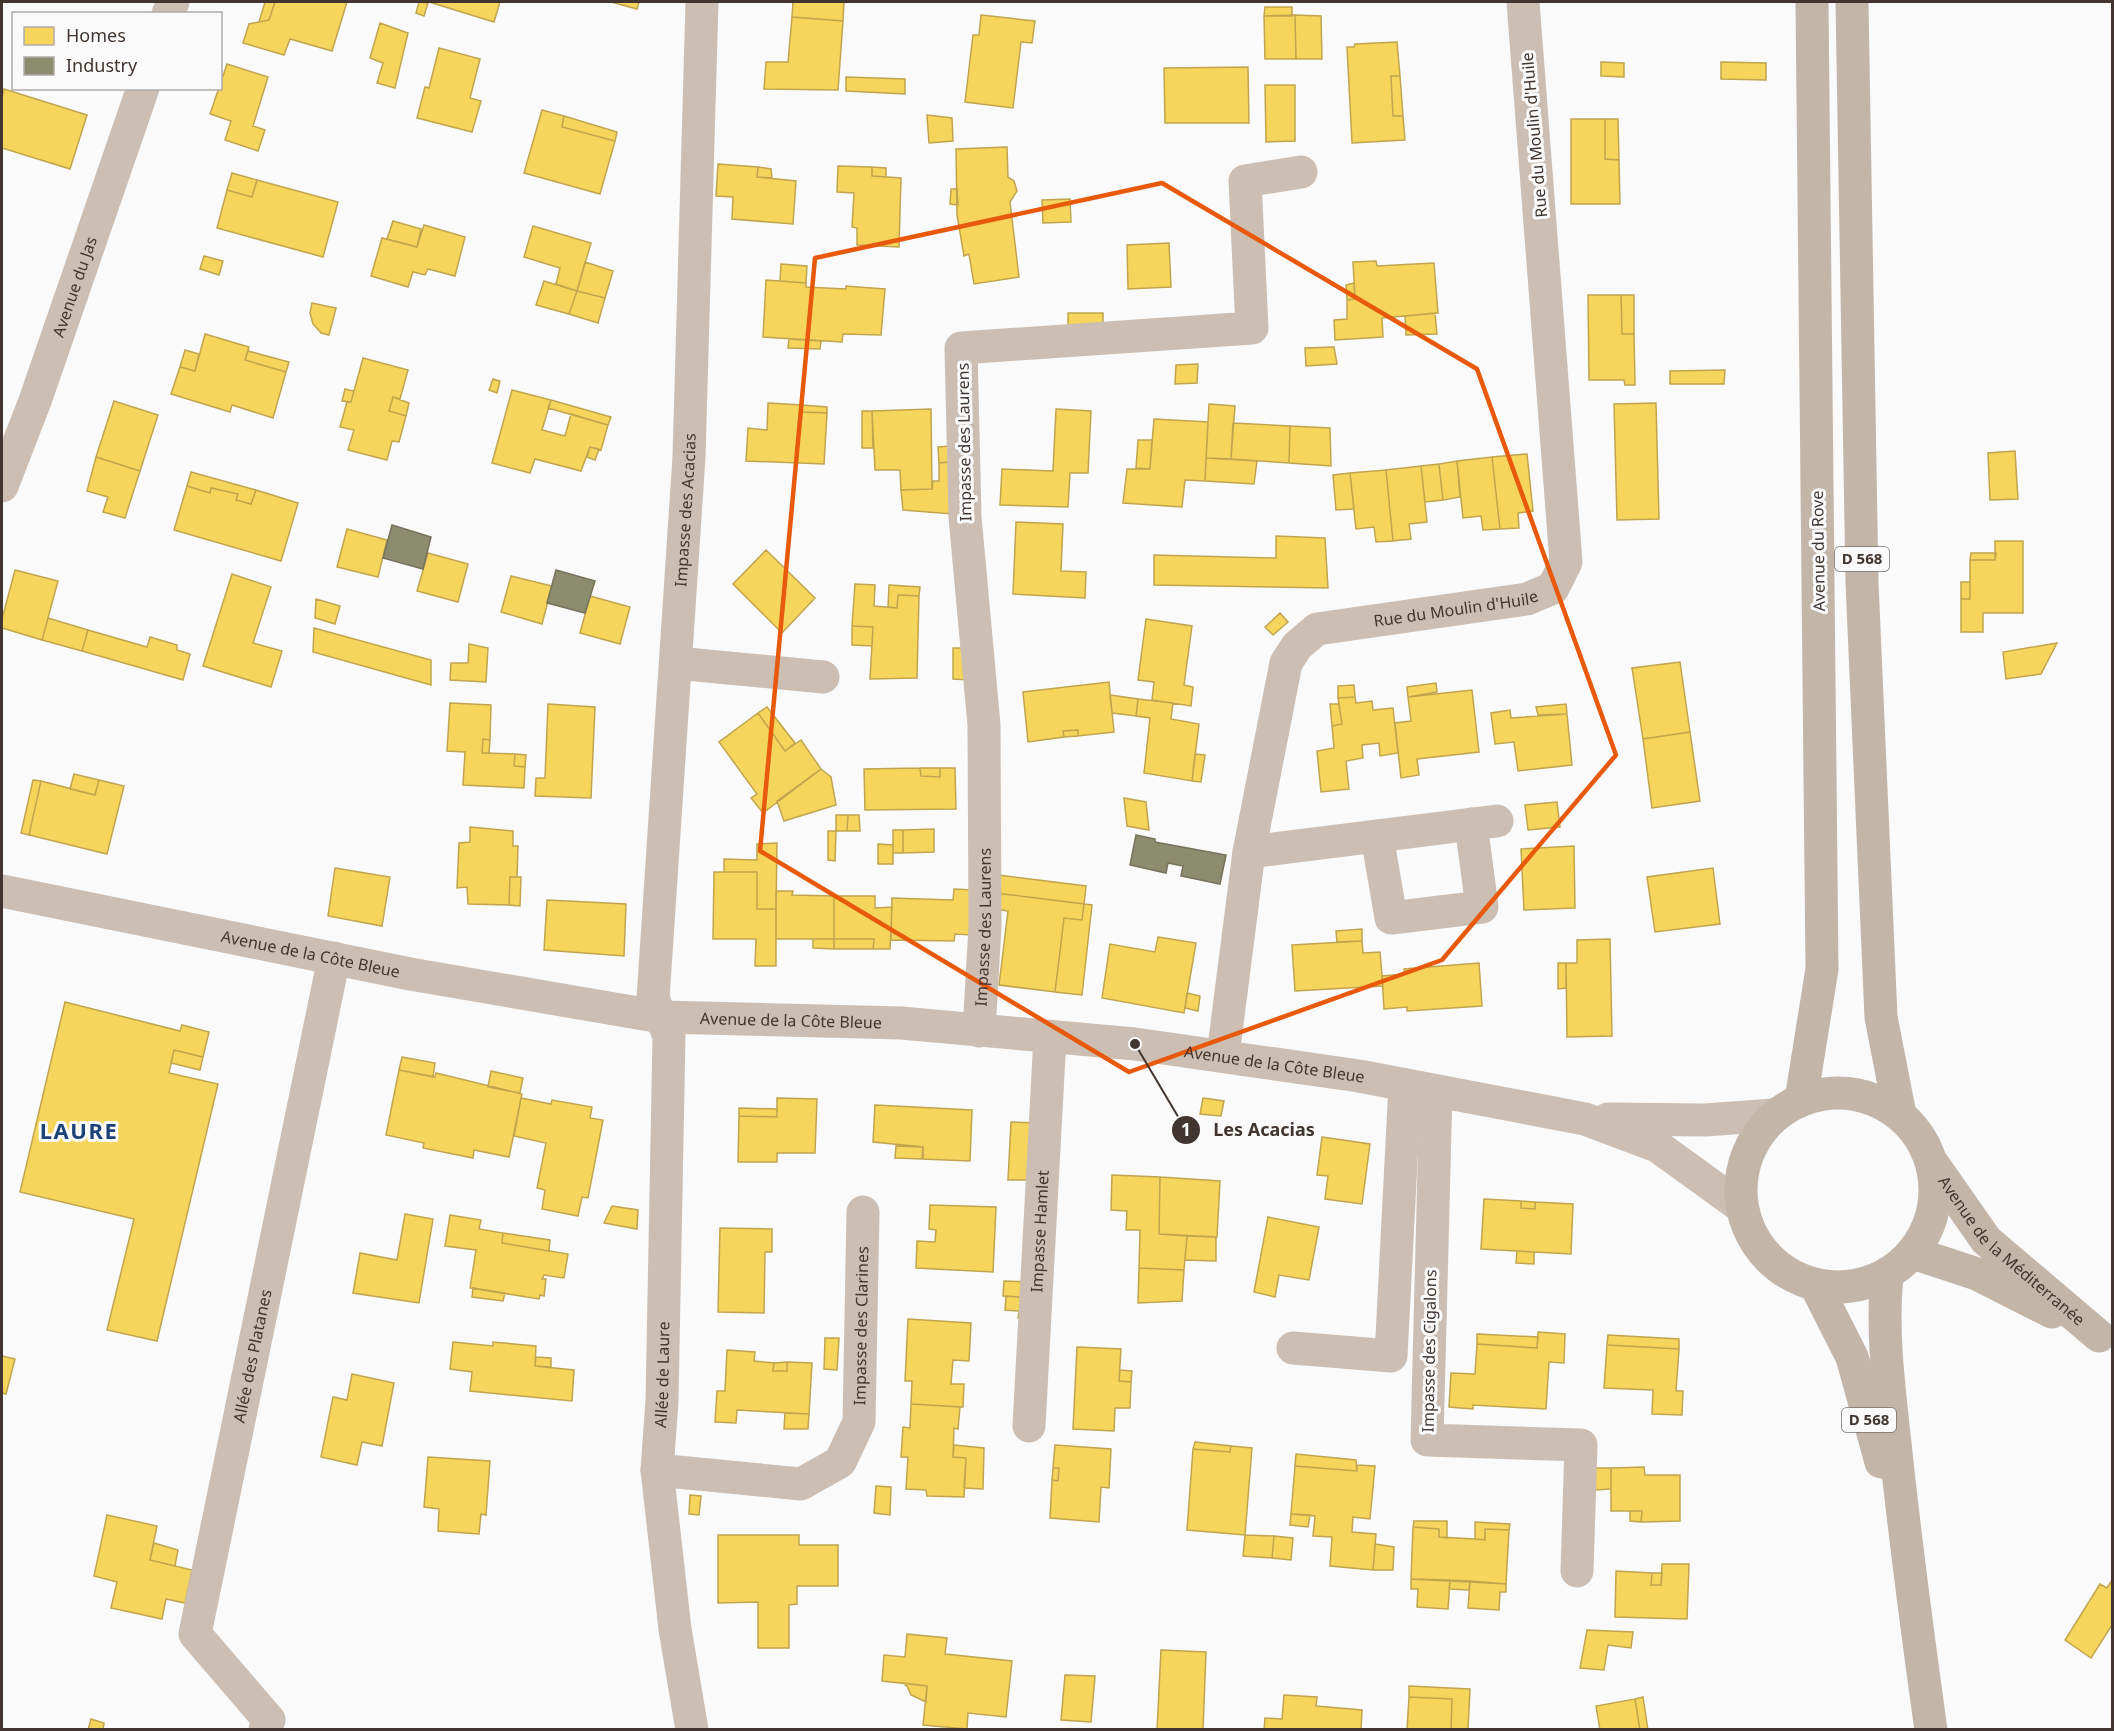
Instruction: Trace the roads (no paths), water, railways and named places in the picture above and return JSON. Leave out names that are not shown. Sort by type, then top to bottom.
[{"type":"main road","name":"Avenue du Rove","points":[[1788,1107],[1822,969],[1812,2]]},
{"type":"main road","name":"D 568","points":[[1852,2],[1862,583],[1881,1017],[1900,1115]]},
{"type":"main road","points":[[1835,1093],[1869,1098],[1900,1115],[1919,1136],[1931,1161],[1935,1194],[1929,1225],[1913,1253],[1887,1276],[1854,1287],[1816,1286],[1781,1270],[1754,1242],[1740,1206],[1742,1167],[1754,1139],[1788,1107],[1835,1093]]},
{"type":"main road","name":"Avenue de la Méditerranée","points":[[1931,1161],[1986,1240],[2106,1340]]},
{"type":"main road","name":"Avenue de la Méditerranée","points":[[1913,1253],[1977,1274],[2106,1340]]},
{"type":"main road","name":"D 568","points":[[1887,1276],[1884,1323],[1907,1559],[1930,1730]]},
{"type":"main road","name":"D 568","points":[[1816,1286],[1852,1357],[1907,1559]]},
{"type":"street","name":"Impasse des Acacias","points":[[661,1017],[653,999],[689,457],[702,2]]},
{"type":"street","name":"Rue du Moulin d'Huile","points":[[1223,1055],[1249,852],[1286,663],[1297,646],[1317,629],[1527,599],[1553,588],[1566,562],[1523,2]]},
{"type":"street","name":"Avenue du Jas","points":[[2,486],[35,402],[142,90]]},
{"type":"street","name":"Impasse des Laurens","points":[[979,1031],[985,927],[984,725],[965,517],[961,348],[1252,327],[1245,181],[1301,172]]},
{"type":"street","points":[[676,663],[823,677]]},
{"type":"street","points":[[1249,852],[1484,822],[1482,908],[1391,918],[1377,836]]},
{"type":"street","name":"Avenue de la Côte Bleue","points":[[2,891],[334,958],[661,1017],[901,1023],[1223,1055],[1405,1085],[1585,1119],[1657,1146],[1740,1206]]},
{"type":"street","name":"Allée des Platanes","points":[[265,1730],[268,1719],[195,1634],[334,958]]},
{"type":"street","name":"Allée de Laure","points":[[661,1017],[669,1036],[662,1401],[657,1470],[675,1629],[692,1730]]},
{"type":"street","name":"Impasse Hamlet","points":[[1029,1426],[1050,1037]]},
{"type":"street","points":[[1293,1348],[1391,1356],[1405,1085]]},
{"type":"street","name":"Impasse des Cigalons","points":[[1436,1091],[1427,1440],[1581,1445],[1577,1571]]},
{"type":"street","name":"Avenue de la Côte Bleue","points":[[1585,1119],[1705,1120],[1788,1107]]},
{"type":"street","name":"Impasse des Clarines","points":[[657,1470],[801,1484],[840,1462],[859,1422],[863,1212]]},
{"type":"place","name":"Les Acacias","points":[[1135,1044]]},
{"type":"district","name":"LAURE","points":[[79,1131]]}]
